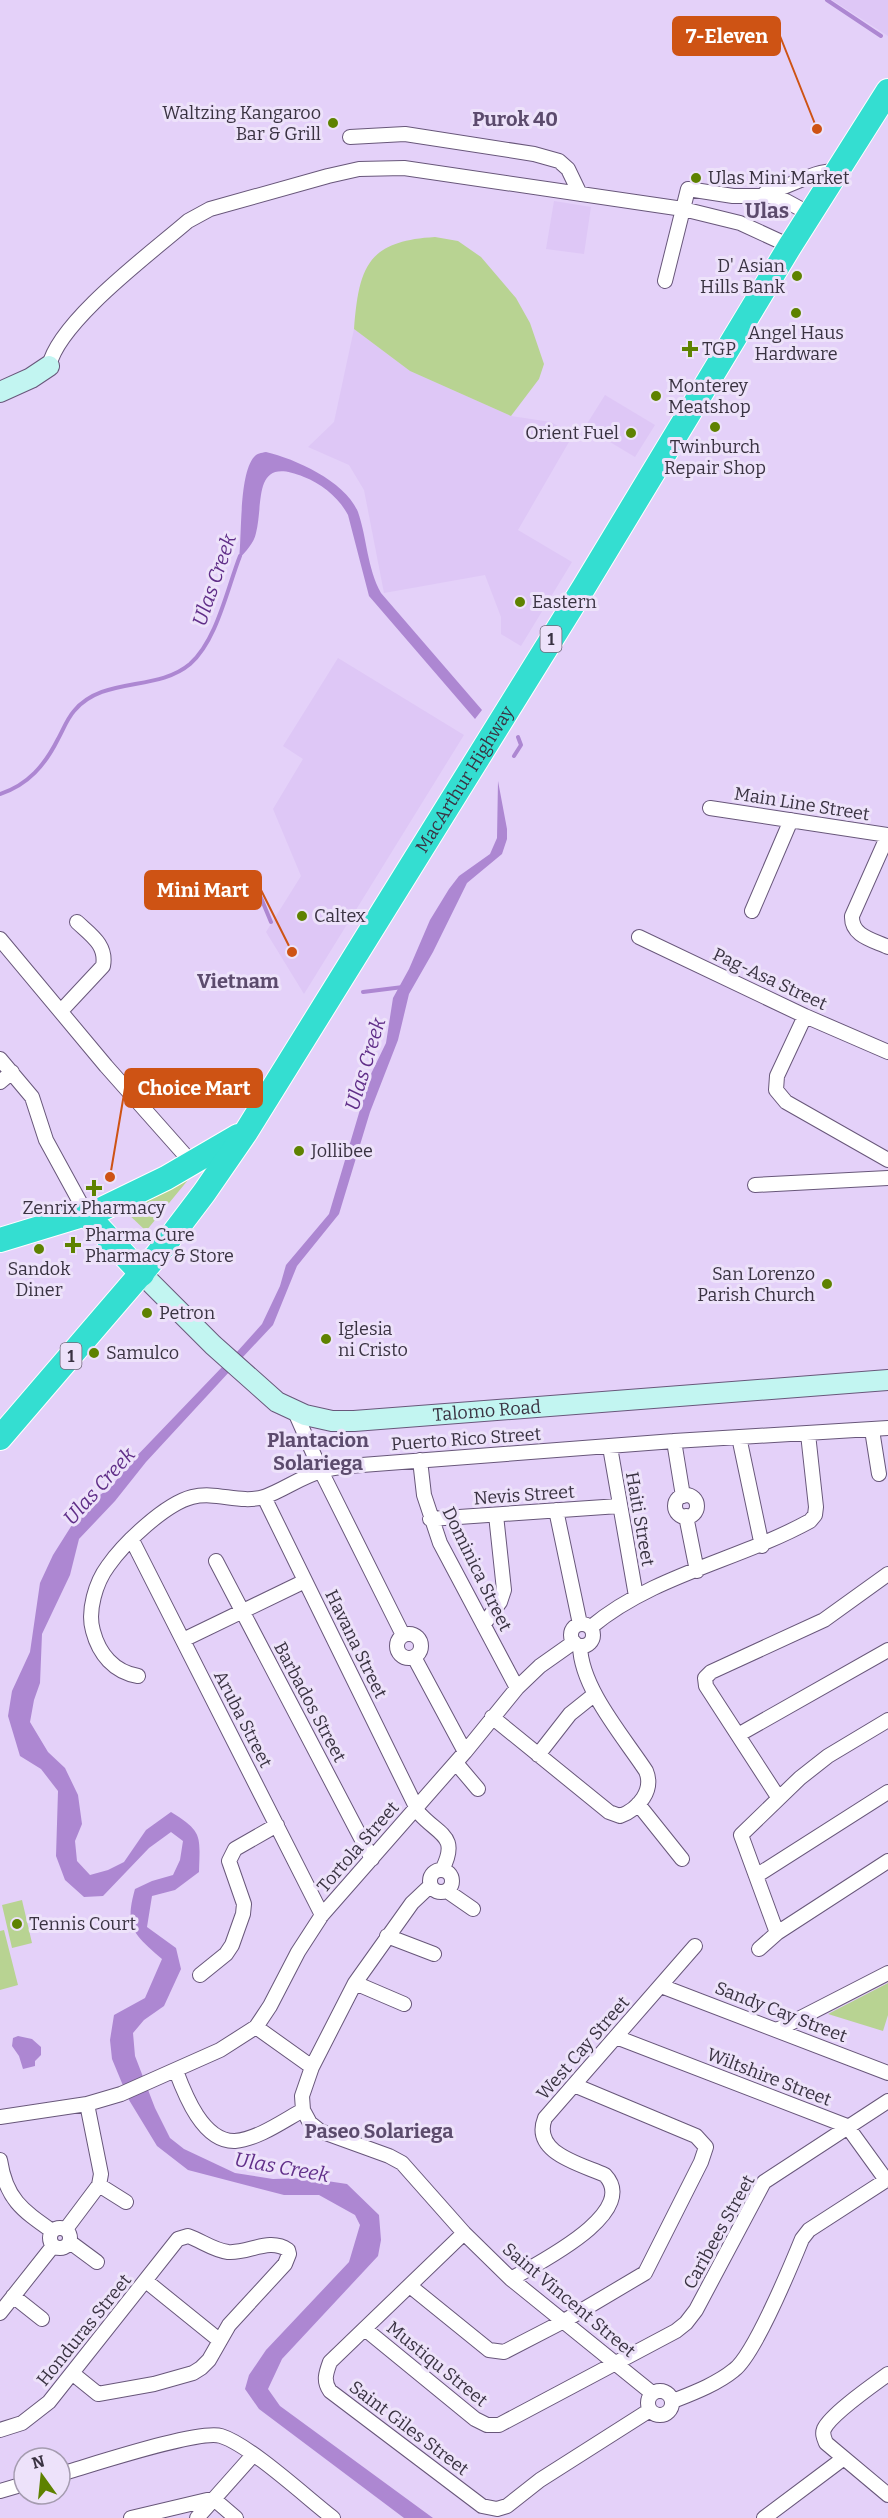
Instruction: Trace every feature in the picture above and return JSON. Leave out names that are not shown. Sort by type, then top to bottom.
[{"type":"highway","name":"MacArthur Highway","points":[[0,1438],[142,1274],[198,1201],[246,1132],[632,510],[790,246],[888,91]]},
{"type":"highway","points":[[0,1240],[87,1215],[146,1189],[246,1132]]},
{"type":"highway","points":[[87,1215],[142,1274]]},
{"type":"street","points":[[350,137],[405,134],[534,154],[559,161],[568,169],[580,194]]},
{"type":"street","points":[[0,392],[31,378],[48,366],[55,347],[78,318],[188,221],[210,209],[359,169],[405,168],[683,209],[752,227],[790,246]]},
{"type":"street","points":[[759,195],[777,191],[811,176],[837,171]]},
{"type":"street","points":[[665,281],[688,189],[725,195],[777,197],[810,214]]},
{"type":"street","name":"Main Line Street","points":[[710,808],[888,835]]},
{"type":"street","points":[[752,911],[791,820]]},
{"type":"street","points":[[888,835],[852,916],[853,926],[861,935],[888,947]]},
{"type":"street","points":[[61,1011],[103,966],[104,957],[96,939],[77,922]]},
{"type":"street","name":"Pag-Asa Street","points":[[639,937],[805,1016],[888,1052]]},
{"type":"street","points":[[0,939],[192,1163]]},
{"type":"street","points":[[805,1016],[777,1076],[776,1090],[786,1102],[888,1160]]},
{"type":"street","points":[[0,1059],[33,1097],[46,1140],[87,1215]]},
{"type":"street","points":[[0,1082],[12,1072]]},
{"type":"street","points":[[754,1185],[888,1178]]},
{"type":"street","name":"Talomo Road","points":[[142,1274],[277,1402],[295,1412],[319,1419],[354,1421],[888,1380]]},
{"type":"street","points":[[295,1412],[321,1471],[403,1635],[397,1645],[399,1653],[406,1657],[414,1657],[460,1758],[478,1789]]},
{"type":"street","name":"Puerto Rico Street","points":[[138,1676],[125,1674],[110,1663],[93,1633],[90,1620],[98,1587],[108,1566],[132,1540],[176,1503],[192,1497],[213,1494],[246,1500],[264,1497],[321,1471],[350,1466],[674,1441],[888,1428]]},
{"type":"street","points":[[872,1430],[879,1474]]},
{"type":"street","points":[[492,1717],[609,1812],[620,1816],[638,1804],[648,1791],[650,1780],[595,1694],[572,1631],[585,1626],[636,1596],[762,1546],[810,1521],[815,1515],[816,1506],[808,1434]]},
{"type":"street","points":[[739,1437],[762,1546]]},
{"type":"street","points":[[674,1441],[683,1496],[678,1499],[675,1506],[680,1514],[686,1516],[697,1571]]},
{"type":"street","name":"Haiti Street","points":[[610,1447],[636,1596]]},
{"type":"street","name":"Dominica Street","points":[[420,1460],[424,1495],[430,1519],[440,1543],[517,1688]]},
{"type":"street","name":"Havana Street","points":[[264,1497],[416,1807],[422,1817],[445,1835],[449,1849],[448,1858],[442,1870]]},
{"type":"street","name":"Nevis Street","points":[[430,1519],[619,1506]]},
{"type":"street","points":[[556,1510],[585,1626]]},
{"type":"street","points":[[484,1624],[500,1602],[504,1590],[496,1515]]},
{"type":"street","name":"Aruba Street","points":[[132,1540],[322,1916]]},
{"type":"street","name":"Barbados Street","points":[[216,1561],[372,1859]]},
{"type":"street","points":[[778,1797],[706,1686],[705,1678],[711,1672],[824,1620],[888,1574]]},
{"type":"street","points":[[183,1640],[306,1581]]},
{"type":"street","name":"Tortola Street","points":[[0,2117],[87,2104],[120,2094],[220,2050],[256,2027],[270,2006],[298,1952],[322,1916],[460,1758],[517,1688],[540,1666],[577,1644]]},
{"type":"street","points":[[738,1735],[888,1650]]},
{"type":"street","points":[[538,1755],[570,1714],[595,1694]]},
{"type":"street","points":[[777,1933],[741,1835],[778,1797],[828,1756],[888,1720]]},
{"type":"street","points":[[756,1876],[888,1792]]},
{"type":"street","points":[[638,1804],[682,1859]]},
{"type":"street","points":[[200,1975],[226,1954],[232,1945],[243,1914],[244,1904],[229,1861],[231,1854],[234,1849],[277,1826]]},
{"type":"street","points":[[759,1949],[777,1933],[888,1861]]},
{"type":"street","points":[[176,2071],[192,2107],[204,2124],[218,2137],[235,2141],[253,2136],[303,2110],[302,2096],[312,2067],[355,1983],[417,1897],[430,1886],[431,1875],[442,1870],[449,1873],[452,1886],[447,1892]]},
{"type":"street","points":[[430,1886],[439,1893],[447,1892],[473,1909]]},
{"type":"street","points":[[387,1936],[434,1954]]},
{"type":"street","name":"West Cay Street","points":[[511,2279],[589,2230],[601,2218],[611,2198],[613,2185],[605,2175],[555,2152],[542,2139],[540,2129],[545,2118],[695,1946]]},
{"type":"street","points":[[777,2030],[888,1973]]},
{"type":"street","points":[[355,1983],[404,2004]]},
{"type":"street","name":"Sandy Cay Street","points":[[661,1986],[888,2073]]},
{"type":"street","points":[[256,2027],[312,2067]]},
{"type":"street","name":"Wiltshire Street","points":[[616,2037],[847,2126],[887,2179]]},
{"type":"street","points":[[410,2286],[489,2350],[504,2352],[564,2321],[645,2273],[701,2162],[706,2147],[696,2136],[573,2085]]},
{"type":"street","name":"Caribees Street","points":[[615,2362],[676,2331],[686,2323],[696,2310],[764,2182],[888,2101]]},
{"type":"street","points":[[0,2313],[53,2246],[50,2239],[63,2234],[99,2185],[101,2175],[99,2161],[87,2104]]},
{"type":"street","name":"Saint Vincent Street","points":[[303,2110],[310,2123],[320,2131],[402,2163],[464,2233],[511,2279],[652,2393]]},
{"type":"street","points":[[0,2160],[6,2185],[21,2209],[63,2234],[97,2262]]},
{"type":"street","points":[[673,2401],[710,2385],[735,2370],[750,2349],[802,2239],[809,2230],[887,2179]]},
{"type":"street","points":[[99,2185],[126,2202]]},
{"type":"street","name":"Saint Giles Street","points":[[464,2233],[330,2362],[325,2376],[326,2385],[330,2391],[482,2506],[491,2509],[507,2506],[540,2480],[650,2410]]},
{"type":"street","name":"Honduras Street","points":[[0,2430],[22,2423],[49,2402],[175,2242],[184,2236],[228,2252],[267,2245],[280,2246],[288,2250],[289,2254],[285,2264],[229,2325],[219,2340]]},
{"type":"street","points":[[72,2373],[98,2394],[154,2384],[193,2373],[209,2360],[219,2340],[146,2281]]},
{"type":"street","points":[[13,2296],[42,2319]]},
{"type":"street","name":"Mustiqu Street","points":[[365,2329],[476,2419],[487,2425],[499,2425],[615,2362]]},
{"type":"street","points":[[888,2374],[832,2419],[824,2429],[823,2436],[826,2443],[888,2495]]},
{"type":"street","points":[[659,2390],[667,2392],[673,2401],[671,2409],[664,2415],[656,2415],[650,2410],[648,2401],[652,2393],[659,2390]]},
{"type":"street","points":[[72,2471],[203,2434],[223,2436],[253,2455],[333,2518]]},
{"type":"street","points":[[197,2518],[253,2455]]},
{"type":"street","points":[[764,2518],[844,2458]]},
{"type":"street","points":[[131,2518],[190,2503],[214,2500],[236,2518]]},
{"type":"shaded area","points":[[832,0],[888,0],[888,36]]},
{"type":"shaded area","points":[[554,201],[591,207],[584,254],[546,249]]},
{"type":"shaded area","points":[[354,329],[410,371],[511,416],[551,422],[573,435],[518,530],[572,562],[521,646],[501,634],[501,617],[485,575],[384,593],[364,490],[349,465],[308,447],[334,422]]},
{"type":"shaded area","points":[[605,395],[655,425],[635,457],[585,427]]},
{"type":"shaded area","points":[[266,452],[319,473],[343,491],[352,501],[358,512],[370,563],[381,593],[482,710],[475,719],[369,596],[348,515],[335,497],[323,488],[311,480],[287,472],[276,472],[268,477],[261,495],[255,537],[239,559],[243,490],[249,465],[254,457]]},
{"type":"shaded area","points":[[338,658],[464,735],[304,994],[266,932],[301,876],[273,809],[303,759],[283,746]]},
{"type":"shaded area","points":[[498,781],[507,829],[507,839],[502,854],[467,883],[433,952],[409,994],[398,1040],[370,1112],[339,1214],[297,1266],[273,1325],[242,1358],[236,1353],[262,1324],[280,1286],[286,1265],[329,1214],[370,1076],[386,1043],[393,998],[409,969],[430,920],[459,876],[490,854],[497,838]]},
{"type":"shaded area","points":[[224,1365],[230,1371],[79,1539],[70,1575],[42,1634],[40,1683],[30,1722],[48,1752],[65,1768],[78,1795],[82,1824],[75,1841],[77,1861],[90,1875],[124,1862],[146,1830],[171,1812],[194,1830],[200,1850],[199,1872],[175,1890],[152,1896],[147,1927],[176,1948],[181,1969],[164,2006],[144,2020],[133,2033],[135,2056],[155,2108],[170,2138],[184,2149],[235,2173],[273,2179],[307,2178],[347,2184],[379,2215],[381,2240],[378,2256],[282,2359],[268,2389],[280,2406],[433,2518],[404,2518],[259,2409],[245,2389],[249,2375],[266,2350],[349,2262],[360,2225],[355,2215],[319,2195],[284,2195],[188,2170],[157,2146],[129,2100],[112,2059],[110,2040],[114,2015],[145,1998],[162,1959],[138,1936],[131,1922],[135,1889],[173,1875],[180,1860],[183,1841],[171,1832],[149,1848],[103,1896],[84,1897],[65,1880],[56,1856],[58,1791],[41,1769],[20,1756],[8,1716],[12,1691],[30,1652],[40,1583],[53,1555],[77,1517],[89,1503],[111,1487],[129,1464]]},
{"type":"shaded area","points":[[18,2036],[32,2039],[41,2047],[41,2055],[35,2061],[35,2066],[23,2069],[19,2056],[12,2046],[13,2038]]},
{"type":"green space","points":[[435,237],[458,241],[481,257],[516,298],[530,323],[544,364],[539,379],[511,416],[410,371],[354,329],[359,289],[371,261],[394,244]]},
{"type":"green space","points":[[188,1180],[146,1231],[125,1211]]},
{"type":"green space","name":"Tennis Court","points":[[22,1900],[32,1943],[12,1948],[2,1905]]},
{"type":"green space","points":[[4,1930],[18,1985],[0,1990],[0,1931]]},
{"type":"green space","points":[[888,1983],[888,2015],[883,2031],[828,2014]]},
{"type":"waterway","points":[[827,0],[881,36]]},
{"type":"waterway","name":"Ulas Creek","points":[[0,794],[19,785],[35,773],[53,748],[67,721],[86,700],[115,688],[177,673],[190,664],[199,654],[214,628],[240,556]]},
{"type":"waterway","name":"Ulas Creek","points":[[514,756],[521,745],[518,737]]},
{"type":"waterway","points":[[254,881],[271,922]]},
{"type":"waterway","points":[[363,992],[403,987]]},
{"type":"place","name":"Waltzing Kangaroo Bar & Grill","points":[[333,123]]},
{"type":"place","name":"7-Eleven","points":[[817,129]]},
{"type":"place","name":"Ulas Mini Market","points":[[696,178]]},
{"type":"place","name":"D' Asian Hills Bank","points":[[797,276]]},
{"type":"place","name":"Angel Haus Hardware","points":[[796,313]]},
{"type":"place","name":"TGP","points":[[690,349]]},
{"type":"place","name":"Monterey Meatshop","points":[[656,396]]},
{"type":"place","name":"Twinburch Repair Shop","points":[[715,427]]},
{"type":"place","name":"Orient Fuel","points":[[631,433]]},
{"type":"place","name":"Eastern","points":[[520,602]]},
{"type":"place","name":"Caltex","points":[[302,916]]},
{"type":"place","name":"Mini Mart","points":[[292,952]]},
{"type":"place","name":"Jollibee","points":[[299,1151]]},
{"type":"place","name":"Choice Mart","points":[[110,1177]]},
{"type":"place","name":"Zenrix Pharmacy","points":[[94,1188]]},
{"type":"place","name":"Pharma Cure Pharmacy & Store","points":[[73,1245]]},
{"type":"place","name":"Sandok Diner","points":[[39,1249]]},
{"type":"place","name":"San Lorenzo Parish Church","points":[[827,1284]]},
{"type":"place","name":"Petron","points":[[147,1313]]},
{"type":"place","name":"Iglesia ni Cristo","points":[[326,1339]]},
{"type":"place","name":"Samulco","points":[[94,1353]]},
{"type":"place","name":"Tennis Court","points":[[17,1924]]},
{"type":"district","name":"Purok 40","points":[[515,119]]},
{"type":"district","name":"Ulas","points":[[767,211]]},
{"type":"district","name":"Vietnam","points":[[238,981]]},
{"type":"district","name":"Plantacion Solariega","points":[[318,1452]]},
{"type":"district","name":"Paseo Solariega","points":[[379,2131]]}]
